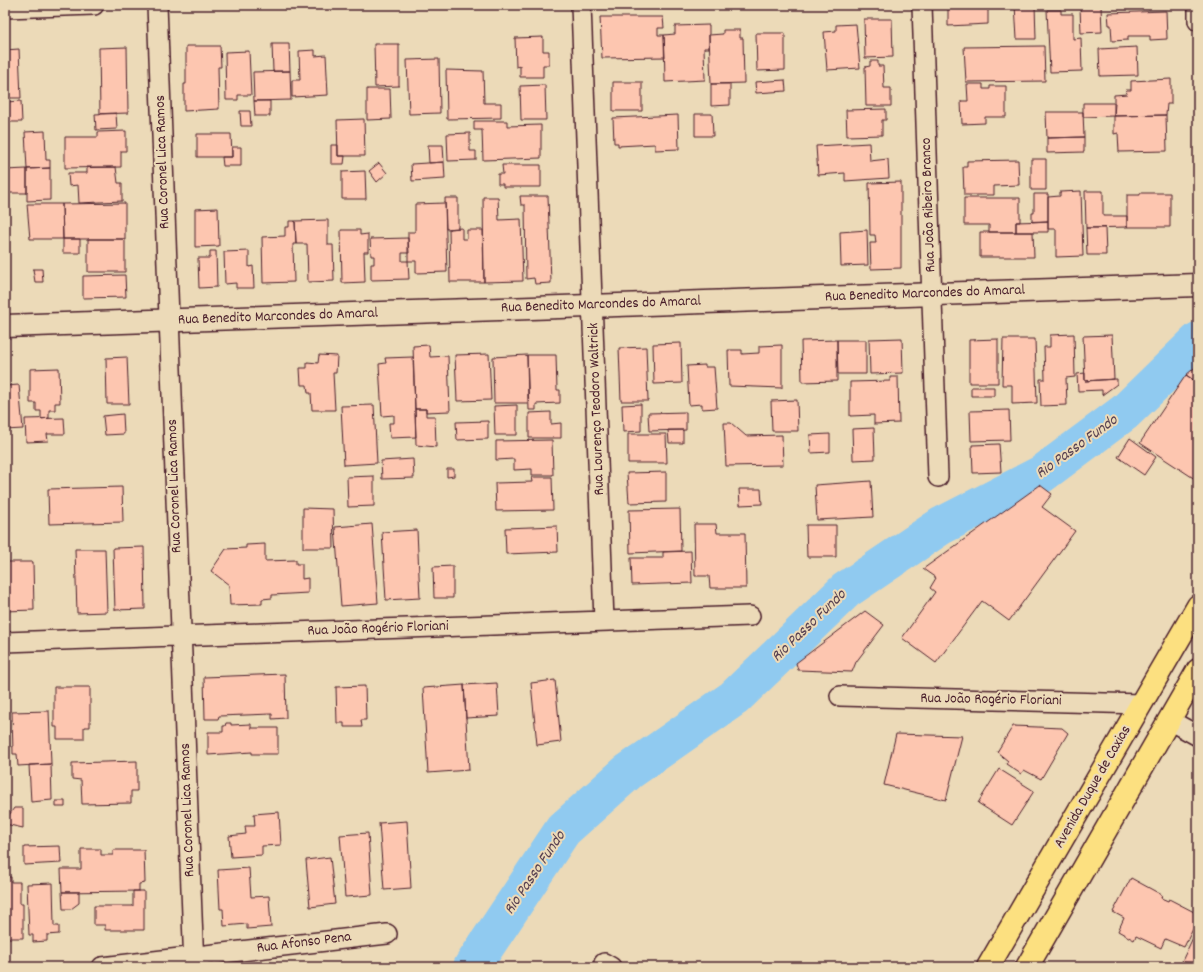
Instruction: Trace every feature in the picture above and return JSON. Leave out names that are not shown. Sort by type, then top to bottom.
[{"type":"main road","name":"Rua Benedito Marcondes do Amaral","points":[[5,326],[1198,285]]},
{"type":"main road","name":"Avenida Duque de Caxias","points":[[988,967],[1198,606]]},
{"type":"main road","points":[[1027,967],[1198,670]]},
{"type":"street","points":[[5,8],[94,5]]},
{"type":"street","name":"Rua Coronel Lica Ramos","points":[[157,5],[193,962]]},
{"type":"street","name":"Rua Lourenço Teodoro Waltrick","points":[[582,5],[604,621]]},
{"type":"street","name":"Rua João Ribeiro Branco","points":[[922,5],[938,477]]},
{"type":"street","points":[[1198,5],[1198,21]]},
{"type":"street","name":"Rua João Rogério Floriani","points":[[5,642],[750,616]]},
{"type":"street","name":"Rua João Rogério Floriani","points":[[840,696],[1142,704]]},
{"type":"street","points":[[1169,720],[1198,736]]},
{"type":"street","name":"Rua Afonso Pena","points":[[102,967],[193,962],[388,934]]},
{"type":"building","points":[[1015,5],[1035,5],[1036,39],[1017,39]]},
{"type":"building","points":[[988,6],[988,24],[948,26],[948,8]]},
{"type":"building","points":[[1101,6],[1102,32],[1081,33],[1080,7]]},
{"type":"building","points":[[1047,10],[1061,10],[1061,14],[1073,14],[1073,39],[1081,38],[1082,71],[1050,72]]},
{"type":"building","points":[[1166,11],[1167,39],[1150,40],[1150,36],[1128,36],[1128,40],[1112,41],[1111,25],[1109,25],[1108,13]]},
{"type":"building","points":[[600,17],[663,17],[664,28],[658,28],[658,35],[664,35],[665,57],[602,58]]},
{"type":"building","points":[[864,19],[892,19],[893,57],[865,58]]},
{"type":"building","points":[[856,24],[860,68],[827,70],[824,32],[836,31],[836,25]]},
{"type":"building","points":[[709,25],[709,48],[704,48],[705,80],[665,82],[664,35],[675,34],[675,26]]},
{"type":"building","points":[[723,30],[740,30],[740,38],[743,38],[744,83],[711,84],[709,35],[723,34]]},
{"type":"building","points":[[756,33],[785,33],[785,70],[757,71]]},
{"type":"building","points":[[543,37],[543,51],[549,51],[549,65],[543,65],[543,77],[520,77],[520,66],[516,67],[515,38]]},
{"type":"building","points":[[272,44],[289,44],[290,71],[273,71]]},
{"type":"building","points":[[374,44],[399,44],[399,86],[375,87]]},
{"type":"building","points":[[186,46],[220,46],[221,67],[218,67],[219,109],[184,111]]},
{"type":"building","points":[[1044,46],[1045,81],[966,82],[964,47]]},
{"type":"building","points":[[127,47],[128,113],[100,114],[99,48]]},
{"type":"building","points":[[1137,47],[1138,75],[1100,76],[1099,49]]},
{"type":"building","points":[[19,49],[21,98],[5,98],[5,50]]},
{"type":"building","points":[[315,50],[315,56],[326,55],[328,95],[292,97],[292,80],[300,80],[299,51]]},
{"type":"building","points":[[249,51],[251,95],[238,95],[238,100],[226,100],[225,52]]},
{"type":"building","points":[[439,59],[440,113],[409,114],[407,60]]},
{"type":"building","points":[[870,61],[878,61],[878,66],[883,66],[884,88],[891,88],[891,106],[866,106],[865,67],[870,66]]},
{"type":"building","points":[[446,70],[483,71],[484,103],[501,103],[501,118],[447,119]]},
{"type":"building","points":[[290,71],[291,100],[254,101],[253,72]]},
{"type":"building","points":[[1171,79],[1171,104],[1167,104],[1166,115],[1114,116],[1114,95],[1127,94],[1126,90],[1131,90],[1131,81]]},
{"type":"building","points":[[785,80],[786,91],[756,93],[755,82]]},
{"type":"building","points":[[613,82],[642,82],[642,111],[613,111]]},
{"type":"building","points":[[711,84],[730,84],[730,105],[711,106]]},
{"type":"building","points":[[967,84],[983,84],[983,89],[990,89],[990,86],[1006,86],[1006,117],[985,117],[985,123],[962,124],[961,101],[968,101]]},
{"type":"building","points":[[545,85],[546,120],[521,120],[520,86]]},
{"type":"building","points":[[367,89],[390,89],[391,119],[367,120]]},
{"type":"building","points":[[21,101],[22,122],[6,122],[5,102]]},
{"type":"building","points":[[254,101],[270,101],[270,116],[255,116]]},
{"type":"building","points":[[1083,103],[1115,103],[1114,116],[1083,117]]},
{"type":"building","points":[[886,109],[886,120],[882,120],[882,135],[847,136],[846,110]]},
{"type":"building","points":[[240,111],[250,111],[251,126],[241,126]]},
{"type":"building","points":[[1046,112],[1083,112],[1084,137],[1047,138]]},
{"type":"building","points":[[116,113],[117,129],[96,130],[95,114]]},
{"type":"building","points":[[695,114],[712,114],[713,136],[695,136]]},
{"type":"building","points":[[678,115],[679,149],[655,150],[655,144],[618,146],[618,143],[614,143],[613,118]]},
{"type":"building","points":[[1166,115],[1167,151],[1119,152],[1118,133],[1114,134],[1114,116]]},
{"type":"building","points":[[364,119],[365,156],[338,156],[337,120]]},
{"type":"building","points":[[474,121],[507,121],[507,126],[541,125],[541,158],[483,160],[482,130],[474,130]]},
{"type":"building","points":[[45,131],[46,160],[50,160],[50,168],[27,169],[25,132]]},
{"type":"building","points":[[126,131],[126,151],[121,151],[121,167],[65,168],[65,137],[98,137],[98,132]]},
{"type":"building","points":[[470,133],[470,151],[476,151],[476,160],[448,161],[447,134]]},
{"type":"building","points":[[197,134],[231,134],[232,157],[197,157]]},
{"type":"building","points":[[1084,137],[1084,152],[1047,153],[1047,138]]},
{"type":"building","points":[[869,143],[870,161],[888,159],[889,178],[845,181],[845,173],[818,175],[816,146]]},
{"type":"building","points":[[331,145],[338,145],[338,156],[345,156],[344,164],[331,164]]},
{"type":"building","points":[[428,145],[443,145],[444,162],[429,163]]},
{"type":"building","points":[[232,147],[241,147],[241,166],[223,166],[222,157],[232,157]]},
{"type":"building","points":[[1031,159],[1046,159],[1046,190],[1031,190]]},
{"type":"building","points":[[1018,160],[1019,185],[994,186],[994,195],[964,195],[963,167],[967,167],[967,161]]},
{"type":"building","points":[[444,162],[445,179],[412,181],[411,164]]},
{"type":"building","points":[[379,163],[387,173],[377,182],[369,171]]},
{"type":"building","points":[[502,165],[541,165],[541,187],[503,187],[503,184],[498,184],[498,174],[503,174]]},
{"type":"building","points":[[87,167],[116,167],[118,183],[122,183],[122,201],[79,203],[78,185],[69,186],[68,173],[87,173]]},
{"type":"building","points":[[50,168],[50,200],[27,201],[27,169]]},
{"type":"building","points":[[27,169],[27,193],[5,193],[5,170]]},
{"type":"building","points":[[365,171],[366,199],[342,199],[342,172]]},
{"type":"building","points":[[901,182],[901,268],[871,269],[870,243],[876,243],[875,235],[870,235],[869,183]]},
{"type":"building","points":[[1081,191],[1083,256],[1056,257],[1056,229],[1048,229],[1048,197],[1060,196],[1060,192]]},
{"type":"building","points":[[1085,191],[1103,191],[1103,216],[1127,216],[1127,227],[1086,228]]},
{"type":"building","points":[[1140,193],[1170,193],[1170,227],[1127,227],[1127,195],[1140,195]]},
{"type":"building","points":[[1034,194],[1048,194],[1048,221],[1032,222],[1032,213],[1034,213]]},
{"type":"building","points":[[520,196],[548,196],[551,283],[535,284],[534,278],[526,279],[525,205],[521,205]]},
{"type":"building","points":[[483,197],[498,197],[499,220],[521,219],[523,281],[484,282]]},
{"type":"building","points":[[445,198],[458,198],[458,228],[446,229]]},
{"type":"building","points":[[964,198],[1020,198],[1020,222],[1016,222],[1016,232],[989,232],[989,225],[964,225]]},
{"type":"building","points":[[125,203],[125,239],[63,239],[62,204]]},
{"type":"building","points":[[445,203],[447,272],[416,273],[416,261],[408,261],[408,232],[415,232],[415,204]]},
{"type":"building","points":[[27,204],[62,204],[63,239],[30,239]]},
{"type":"building","points":[[218,208],[219,246],[195,247],[195,209]]},
{"type":"building","points":[[328,220],[328,245],[333,245],[334,281],[308,282],[307,244],[296,244],[295,221]]},
{"type":"building","points":[[289,221],[295,221],[296,244],[293,244],[294,282],[263,283],[262,237],[285,236],[285,227],[289,227]]},
{"type":"building","points":[[1048,221],[1048,232],[1016,232],[1016,222]]},
{"type":"building","points":[[462,228],[462,239],[467,239],[467,230],[483,230],[484,282],[450,282],[449,229]]},
{"type":"building","points":[[1086,228],[1105,228],[1106,255],[1087,255]]},
{"type":"building","points":[[341,230],[360,230],[360,235],[368,234],[368,252],[364,252],[365,282],[342,283]]},
{"type":"building","points":[[867,230],[868,265],[841,266],[840,232]]},
{"type":"building","points":[[980,232],[1033,232],[1034,257],[980,257]]},
{"type":"building","points":[[408,238],[409,253],[402,253],[402,261],[408,261],[409,279],[371,280],[371,264],[374,264],[374,256],[371,256],[370,239]]},
{"type":"building","points":[[63,239],[80,239],[80,253],[63,253]]},
{"type":"building","points":[[88,239],[125,239],[125,272],[88,272]]},
{"type":"building","points":[[210,251],[216,251],[217,287],[199,288],[198,258],[210,258]]},
{"type":"building","points":[[249,251],[249,267],[253,266],[254,288],[236,288],[236,283],[225,284],[224,252]]},
{"type":"building","points":[[33,269],[42,269],[43,282],[35,282]]},
{"type":"building","points":[[125,275],[126,297],[83,298],[83,276]]},
{"type":"building","points":[[1074,334],[1075,377],[1066,378],[1067,405],[1041,406],[1040,379],[1045,379],[1044,347],[1050,347],[1050,335]]},
{"type":"building","points":[[1112,335],[1114,379],[1085,381],[1083,336]]},
{"type":"building","points":[[902,338],[903,373],[870,374],[869,339]]},
{"type":"building","points":[[998,339],[998,383],[969,383],[969,340]]},
{"type":"building","points":[[1003,339],[1035,339],[1037,403],[1012,404],[1012,385],[1002,385]]},
{"type":"building","points":[[837,340],[837,381],[802,382],[801,341]]},
{"type":"building","points":[[837,340],[866,340],[866,374],[838,374]]},
{"type":"building","points":[[681,343],[682,383],[654,384],[653,344]]},
{"type":"building","points":[[429,345],[430,357],[448,356],[450,411],[426,412],[426,409],[415,409],[413,346]]},
{"type":"building","points":[[782,345],[782,388],[729,386],[728,350],[742,350],[742,354],[759,353],[759,346]]},
{"type":"building","points":[[646,347],[648,401],[621,401],[619,348]]},
{"type":"building","points":[[489,354],[491,400],[457,401],[455,355]]},
{"type":"building","points":[[319,355],[337,356],[336,373],[333,373],[335,410],[312,410],[311,393],[308,393],[307,385],[301,385],[300,368],[307,368],[307,362],[318,363]]},
{"type":"building","points":[[527,355],[556,355],[557,390],[560,390],[560,403],[536,404],[536,410],[529,410]]},
{"type":"building","points":[[527,355],[528,403],[494,403],[493,357]]},
{"type":"building","points":[[127,357],[129,404],[107,404],[106,358]]},
{"type":"building","points":[[413,357],[416,437],[390,438],[389,423],[394,423],[394,415],[382,416],[379,364],[386,363],[385,358]]},
{"type":"building","points":[[705,365],[705,367],[714,367],[717,408],[702,409],[702,404],[689,405],[687,366]]},
{"type":"building","points":[[1198,365],[1198,383],[1186,375]]},
{"type":"building","points":[[59,368],[60,403],[55,403],[55,410],[49,410],[49,418],[41,419],[41,411],[36,411],[36,403],[30,403],[30,369]]},
{"type":"building","points":[[1085,373],[1085,381],[1117,379],[1117,384],[1102,395],[1102,390],[1078,391],[1077,374]]},
{"type":"building","points":[[1186,375],[1198,383],[1198,481],[1140,443]]},
{"type":"building","points":[[890,377],[898,377],[899,423],[874,424],[874,415],[850,416],[850,382],[890,381]]},
{"type":"building","points":[[19,385],[23,429],[5,430],[5,386]]},
{"type":"building","points":[[971,387],[994,387],[994,396],[971,396]]},
{"type":"building","points":[[797,400],[798,431],[772,431],[771,401]]},
{"type":"building","points":[[641,404],[641,431],[623,432],[622,405]]},
{"type":"building","points":[[374,405],[377,463],[344,465],[341,406]]},
{"type":"building","points":[[517,405],[517,435],[495,435],[494,406]]},
{"type":"building","points":[[415,409],[426,409],[426,416],[435,416],[436,447],[416,445]]},
{"type":"building","points":[[1009,410],[1010,440],[971,441],[970,411]]},
{"type":"building","points":[[551,412],[551,424],[561,423],[561,438],[529,438],[529,413]]},
{"type":"building","points":[[686,412],[686,430],[649,431],[648,413]]},
{"type":"building","points":[[123,414],[124,434],[105,435],[103,416]]},
{"type":"building","points":[[64,418],[65,434],[47,434],[48,441],[26,442],[25,419]]},
{"type":"building","points":[[488,421],[488,439],[457,440],[456,422]]},
{"type":"building","points":[[724,423],[731,423],[746,436],[782,435],[783,465],[726,466]]},
{"type":"building","points":[[874,428],[875,459],[853,460],[852,429]]},
{"type":"building","points":[[668,430],[683,430],[683,443],[669,443]]},
{"type":"building","points":[[628,434],[666,434],[667,463],[628,463]]},
{"type":"building","points":[[830,434],[830,452],[811,453],[810,435]]},
{"type":"building","points":[[1130,438],[1156,457],[1144,475],[1118,457]]},
{"type":"building","points":[[552,440],[553,475],[532,475],[532,469],[514,470],[514,459],[496,460],[496,441]]},
{"type":"building","points":[[999,444],[1001,472],[973,473],[972,445]]},
{"type":"building","points":[[413,459],[414,478],[382,479],[381,461]]},
{"type":"building","points":[[447,469],[454,469],[454,476],[447,477]]},
{"type":"building","points":[[666,472],[666,502],[629,503],[627,473]]},
{"type":"building","points":[[374,476],[374,506],[348,507],[347,477]]},
{"type":"building","points":[[532,477],[552,477],[553,510],[496,511],[495,483],[533,482]]},
{"type":"building","points":[[871,481],[873,517],[817,520],[815,485]]},
{"type":"building","points":[[1040,485],[1052,494],[1042,507],[1075,531],[1009,621],[982,601],[936,663],[902,638],[935,592],[930,588],[936,578],[923,569]]},
{"type":"building","points":[[122,487],[123,522],[49,524],[48,489]]},
{"type":"building","points":[[739,489],[761,489],[762,504],[740,505]]},
{"type":"building","points":[[303,508],[333,509],[334,548],[303,548]]},
{"type":"building","points":[[680,509],[681,551],[630,553],[629,510]]},
{"type":"building","points":[[372,524],[378,603],[341,606],[335,527]]},
{"type":"building","points":[[694,524],[716,524],[717,533],[745,533],[746,588],[710,588],[709,576],[695,576]]},
{"type":"building","points":[[806,525],[836,525],[836,557],[807,557]]},
{"type":"building","points":[[557,526],[558,552],[506,554],[505,528]]},
{"type":"building","points":[[417,530],[420,598],[386,600],[382,532]]},
{"type":"building","points":[[265,544],[265,561],[296,560],[296,564],[302,564],[302,579],[308,578],[308,593],[272,595],[272,598],[262,599],[262,604],[230,605],[229,585],[211,571],[226,549],[246,548],[246,545]]},
{"type":"building","points":[[144,547],[145,609],[115,610],[113,548]]},
{"type":"building","points":[[75,549],[105,549],[107,612],[77,613]]},
{"type":"building","points":[[691,551],[692,583],[632,585],[631,558],[663,558],[663,552]]},
{"type":"building","points":[[5,562],[33,562],[34,610],[5,611]]},
{"type":"building","points":[[453,566],[453,598],[434,598],[433,567]]},
{"type":"building","points":[[865,611],[884,625],[856,662],[852,672],[798,670],[796,663]]},
{"type":"building","points":[[285,674],[286,718],[272,719],[272,714],[219,716],[218,719],[205,719],[204,677]]},
{"type":"building","points":[[555,680],[561,742],[537,745],[531,683]]},
{"type":"building","points":[[497,683],[499,716],[466,718],[464,685]]},
{"type":"building","points":[[464,685],[469,770],[428,773],[423,688]]},
{"type":"building","points":[[365,686],[366,720],[361,720],[362,727],[344,727],[344,723],[337,723],[336,687]]},
{"type":"building","points":[[54,687],[90,687],[90,727],[84,727],[84,739],[57,739],[57,727],[54,727]]},
{"type":"building","points":[[49,711],[51,764],[18,766],[17,754],[13,754],[12,712]]},
{"type":"building","points":[[5,714],[8,714],[9,755],[5,754]]},
{"type":"building","points":[[226,723],[231,723],[231,725],[251,724],[251,728],[278,728],[278,754],[252,754],[252,752],[208,755],[208,732],[223,732],[223,726],[225,726]]},
{"type":"building","points":[[1013,726],[1062,728],[1068,733],[1041,779],[1024,770],[1021,774],[1006,764],[1008,761],[997,752]]},
{"type":"building","points":[[896,734],[962,736],[946,800],[884,785]]},
{"type":"building","points":[[137,761],[137,791],[131,791],[131,803],[82,804],[81,780],[72,779],[72,763]]},
{"type":"building","points":[[51,764],[52,800],[31,802],[29,765]]},
{"type":"building","points":[[999,769],[1034,791],[1012,825],[978,803]]},
{"type":"building","points":[[56,801],[65,801],[65,807],[56,807]]},
{"type":"building","points":[[14,808],[23,808],[23,828],[5,824],[5,821]]},
{"type":"building","points":[[279,812],[281,845],[262,846],[262,855],[231,857],[229,836],[246,834],[245,826],[255,826],[254,814]]},
{"type":"building","points":[[407,821],[411,888],[384,890],[379,823]]},
{"type":"building","points":[[368,833],[372,895],[345,897],[340,835]]},
{"type":"building","points":[[60,846],[61,863],[24,865],[24,847]]},
{"type":"building","points":[[81,849],[101,849],[101,855],[113,855],[113,850],[144,850],[145,883],[139,884],[139,891],[62,892],[61,869],[81,869]]},
{"type":"building","points":[[330,857],[335,904],[310,907],[306,860]]},
{"type":"building","points":[[249,868],[251,897],[269,896],[271,927],[247,929],[247,924],[224,926],[223,909],[220,909],[218,870]]},
{"type":"building","points":[[5,877],[11,877],[11,882],[20,882],[20,904],[23,904],[23,938],[5,938]]},
{"type":"building","points":[[1131,878],[1162,895],[1161,898],[1168,901],[1169,899],[1198,914],[1198,919],[1184,947],[1165,939],[1161,948],[1136,936],[1134,940],[1118,931],[1124,918],[1113,912]]},
{"type":"building","points":[[53,883],[54,926],[59,926],[59,934],[47,935],[47,941],[33,942],[33,935],[29,935],[27,884]]},
{"type":"building","points":[[133,891],[144,891],[144,930],[105,930],[105,925],[94,925],[94,906],[133,906]]},
{"type":"building","points":[[62,892],[79,892],[79,903],[71,909],[63,909]]},
{"type":"building","points":[[1198,927],[1198,967],[1195,967],[1182,961]]},
{"type":"waterway","name":"Rio Passo Fundo","points":[[472,967],[563,830],[628,772],[734,698],[846,590],[941,526],[1042,474],[1125,412],[1198,341]]}]
